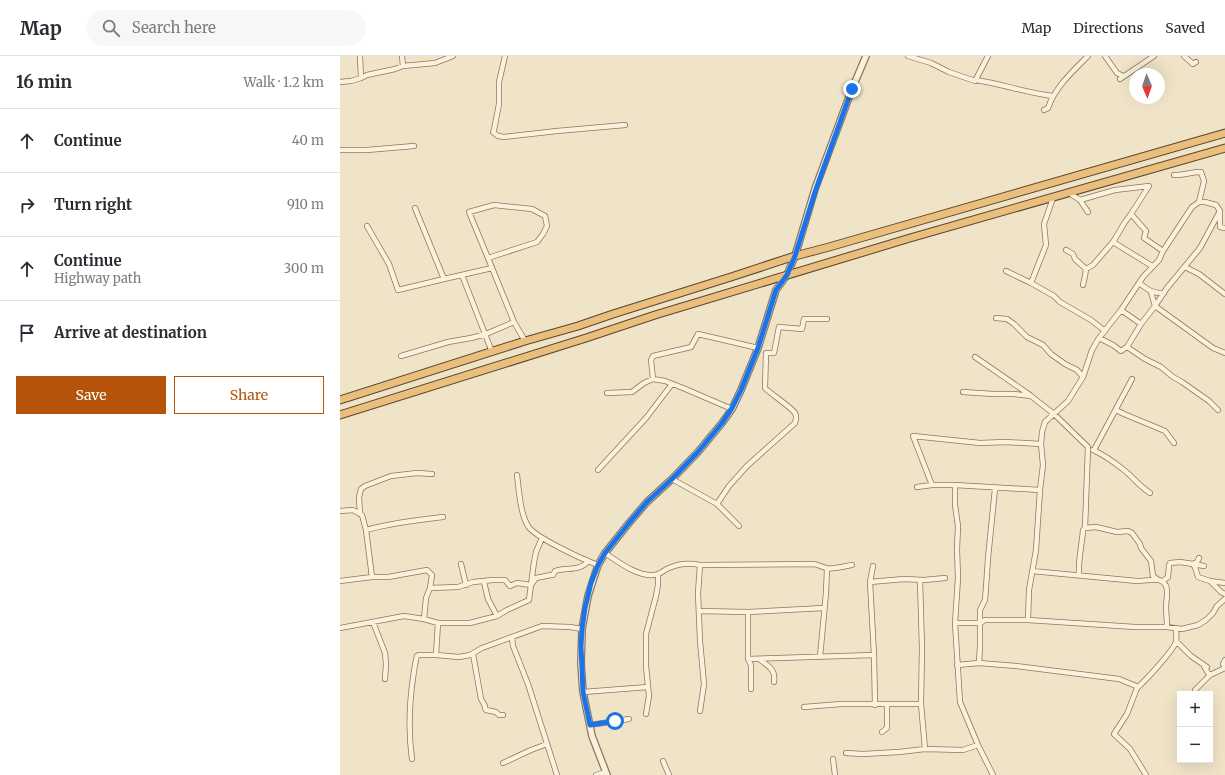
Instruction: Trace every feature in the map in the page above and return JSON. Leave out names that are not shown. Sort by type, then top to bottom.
[{"type":"highway","points":[[340,400],[525,341],[731,278],[795,256],[1225,133]]},
{"type":"highway","points":[[340,415],[787,275],[910,238],[1225,148]]},
{"type":"highway","points":[[612,314],[614,313],[616,315],[619,327]]},
{"type":"street","points":[[360,56],[361,78]]},
{"type":"street","points":[[402,56],[404,66]]},
{"type":"street","points":[[340,82],[351,81],[367,75],[404,66],[435,63],[453,56]]},
{"type":"street","points":[[505,56],[499,82],[499,104],[493,132],[498,136],[504,137],[557,130],[625,126]]},
{"type":"street","points":[[596,775],[607,774],[592,736],[583,692],[581,664],[582,629],[591,583],[598,565],[605,553],[647,502],[698,452],[722,423],[732,408],[758,348],[776,290],[787,275],[795,256],[816,189],[852,89],[866,56]]},
{"type":"street","points":[[908,56],[931,63],[948,72],[972,80],[1053,96]]},
{"type":"street","points":[[976,80],[988,56]]},
{"type":"street","points":[[1044,110],[1048,108],[1053,96],[1060,86],[1088,56]]},
{"type":"street","points":[[1104,56],[1122,78],[1154,56]]},
{"type":"street","points":[[1184,56],[1192,64],[1196,62]]},
{"type":"street","points":[[340,150],[367,150],[414,146]]},
{"type":"street","points":[[1174,175],[1201,172],[1204,181],[1199,202]]},
{"type":"street","points":[[1080,200],[1115,190],[1149,186],[1113,242],[1094,265],[1086,270],[1082,285]]},
{"type":"street","points":[[1071,192],[1072,195],[1080,200],[1088,212]]},
{"type":"street","points":[[1031,283],[1046,245],[1044,224],[1053,198]]},
{"type":"street","points":[[1028,620],[1029,590],[1036,550],[1043,466],[1041,444],[1042,432],[1045,422],[1068,401],[1083,377],[1092,350],[1099,338],[1152,266],[1159,260],[1163,251],[1192,207],[1199,202],[1216,205],[1220,211],[1222,227]]},
{"type":"street","points":[[488,258],[537,242],[547,226],[544,216],[532,209],[494,205],[469,212],[514,322],[525,341]]},
{"type":"street","points":[[415,208],[444,279]]},
{"type":"street","points":[[1099,338],[1121,351],[1128,346],[1127,347],[1141,324],[1173,279],[1200,248],[1220,211]]},
{"type":"street","points":[[1131,214],[1146,231],[1144,238],[1163,251]]},
{"type":"street","points":[[1210,230],[1214,227],[1222,227],[1225,224]]},
{"type":"street","points":[[367,226],[389,264],[398,290],[492,268]]},
{"type":"street","points":[[1113,242],[1152,266]]},
{"type":"street","points":[[1066,250],[1073,254],[1075,260],[1086,270]]},
{"type":"street","points":[[1185,266],[1225,294]]},
{"type":"street","points":[[1006,271],[1054,296],[1060,302],[1091,320],[1105,331]]},
{"type":"street","points":[[462,275],[492,352]]},
{"type":"street","points":[[1139,283],[1151,292],[1158,294],[1164,293]]},
{"type":"street","points":[[1151,292],[1155,306],[1213,348],[1225,353]]},
{"type":"street","points":[[1121,310],[1141,324]]},
{"type":"street","points":[[996,318],[1007,319],[1027,338],[1043,345],[1051,354],[1077,370],[1083,377]]},
{"type":"street","points":[[717,504],[729,486],[747,466],[795,423],[796,415],[794,411],[765,388],[766,353],[774,353],[779,327],[802,329],[804,319],[827,319]]},
{"type":"street","points":[[401,356],[448,342],[486,334],[514,322]]},
{"type":"street","points":[[653,379],[650,360],[653,356],[691,347],[698,334],[758,348]]},
{"type":"street","points":[[1127,347],[1145,359],[1162,367],[1173,377],[1209,401],[1218,410]]},
{"type":"street","points":[[975,357],[1031,396],[1054,414],[1088,447],[1114,462],[1134,479],[1141,488],[1150,493]]},
{"type":"street","points":[[607,394],[632,392],[644,383],[653,379],[672,384],[732,408]]},
{"type":"street","points":[[1094,450],[1132,379]]},
{"type":"street","points":[[598,470],[646,418],[672,384]]},
{"type":"street","points":[[963,392],[1031,396]]},
{"type":"street","points":[[1116,410],[1165,431],[1174,443]]},
{"type":"street","points":[[932,485],[913,436],[980,443],[1005,442],[1041,444]]},
{"type":"street","points":[[1079,575],[1079,556],[1083,530],[1085,528],[1088,447]]},
{"type":"street","points":[[360,514],[359,497],[361,489],[365,486],[391,476],[432,474]]},
{"type":"street","points":[[516,475],[525,520],[528,527],[542,538],[588,562],[598,565]]},
{"type":"street","points":[[672,479],[717,504],[738,526]]},
{"type":"street","points":[[917,487],[932,485],[955,485],[1040,490]]},
{"type":"street","points":[[955,485],[955,505],[958,526],[958,578],[955,623],[960,702],[992,775]]},
{"type":"street","points":[[979,663],[980,610],[985,600],[995,488]]},
{"type":"street","points":[[340,511],[353,510],[362,515],[366,530],[372,577]]},
{"type":"street","points":[[366,530],[405,521],[443,517]]},
{"type":"street","points":[[1085,528],[1096,526],[1111,531],[1128,531],[1132,533],[1140,544],[1141,548],[1151,560],[1153,576],[1163,581],[1166,587],[1168,594],[1166,605],[1167,627]]},
{"type":"street","points":[[340,628],[404,616],[424,618],[438,623],[470,623],[497,616],[529,600],[536,552],[542,538]]},
{"type":"street","points":[[605,553],[623,566],[636,572],[649,575],[658,574],[681,564],[814,564],[820,565],[827,569],[852,565]]},
{"type":"street","points":[[1194,564],[1199,558]]},
{"type":"street","points":[[531,585],[536,578],[551,575],[559,570],[580,568],[585,566],[588,562]]},
{"type":"street","points":[[1163,581],[1168,577],[1170,563],[1180,562],[1204,566]]},
{"type":"street","points":[[461,564],[466,585]]},
{"type":"street","points":[[1033,564],[1041,572]]},
{"type":"street","points":[[1194,564],[1198,577],[1210,581],[1225,582]]},
{"type":"street","points":[[700,565],[698,592],[704,684],[700,711]]},
{"type":"street","points":[[873,566],[870,582],[875,705]]},
{"type":"street","points":[[820,657],[827,569]]},
{"type":"street","points":[[340,581],[372,577],[388,577],[427,570],[432,576],[430,588],[426,598],[424,618]]},
{"type":"street","points":[[1032,571],[1137,581],[1157,579]]},
{"type":"street","points":[[646,714],[648,687],[646,666],[646,634],[656,596],[658,574]]},
{"type":"street","points":[[870,582],[945,578]]},
{"type":"street","points":[[430,588],[448,588],[466,585],[473,582],[493,580],[505,580],[510,586],[517,583],[531,585]]},
{"type":"street","points":[[920,580],[922,648],[921,704],[925,749]]},
{"type":"street","points":[[1210,581],[1225,594]]},
{"type":"street","points":[[484,582],[488,599],[497,616]]},
{"type":"street","points":[[955,623],[980,623],[985,620],[1028,620],[1182,629],[1198,626],[1210,617],[1217,606],[1225,599]]},
{"type":"street","points":[[699,611],[748,612],[824,608]]},
{"type":"street","points":[[748,612],[748,659],[751,665],[751,689]]},
{"type":"street","points":[[374,622],[385,653],[385,679]]},
{"type":"street","points":[[436,655],[438,623]]},
{"type":"street","points":[[412,759],[409,722],[416,658],[419,655],[459,657],[473,654],[482,648],[542,626],[582,629]]},
{"type":"street","points":[[1146,775],[1130,749],[1114,734],[1127,714],[1137,688],[1163,660],[1176,641],[1176,629]]},
{"type":"street","points":[[512,638],[513,646],[528,684],[557,775]]},
{"type":"street","points":[[1176,641],[1191,656],[1205,666],[1210,675]]},
{"type":"street","points":[[482,648],[509,642],[513,646]]},
{"type":"street","points":[[473,654],[481,699],[485,708],[486,710],[502,715]]},
{"type":"street","points":[[748,659],[874,655]]},
{"type":"street","points":[[759,659],[773,668],[775,676],[774,682]]},
{"type":"street","points":[[1195,690],[1210,675],[1225,668],[1223,664],[1225,660]]},
{"type":"street","points":[[957,665],[979,663],[1016,666],[1119,679],[1136,686],[1137,688]]},
{"type":"street","points":[[583,692],[648,687]]},
{"type":"street","points":[[804,707],[841,704],[921,704]]},
{"type":"street","points":[[882,732],[887,728],[887,705]]},
{"type":"street","points":[[590,725],[629,719]]},
{"type":"street","points":[[503,763],[546,744]]},
{"type":"street","points":[[846,753],[863,754],[925,749],[963,750],[978,745]]},
{"type":"street","points":[[832,759],[835,775]]},
{"type":"street","points":[[663,761],[669,775]]},
{"type":"route","points":[[615,721],[590,725],[583,692],[581,664],[582,629],[591,583],[598,565],[605,553],[629,523],[647,502],[698,452],[722,423],[732,408],[758,348],[776,290],[787,275],[795,256],[816,189],[852,89]]}]
